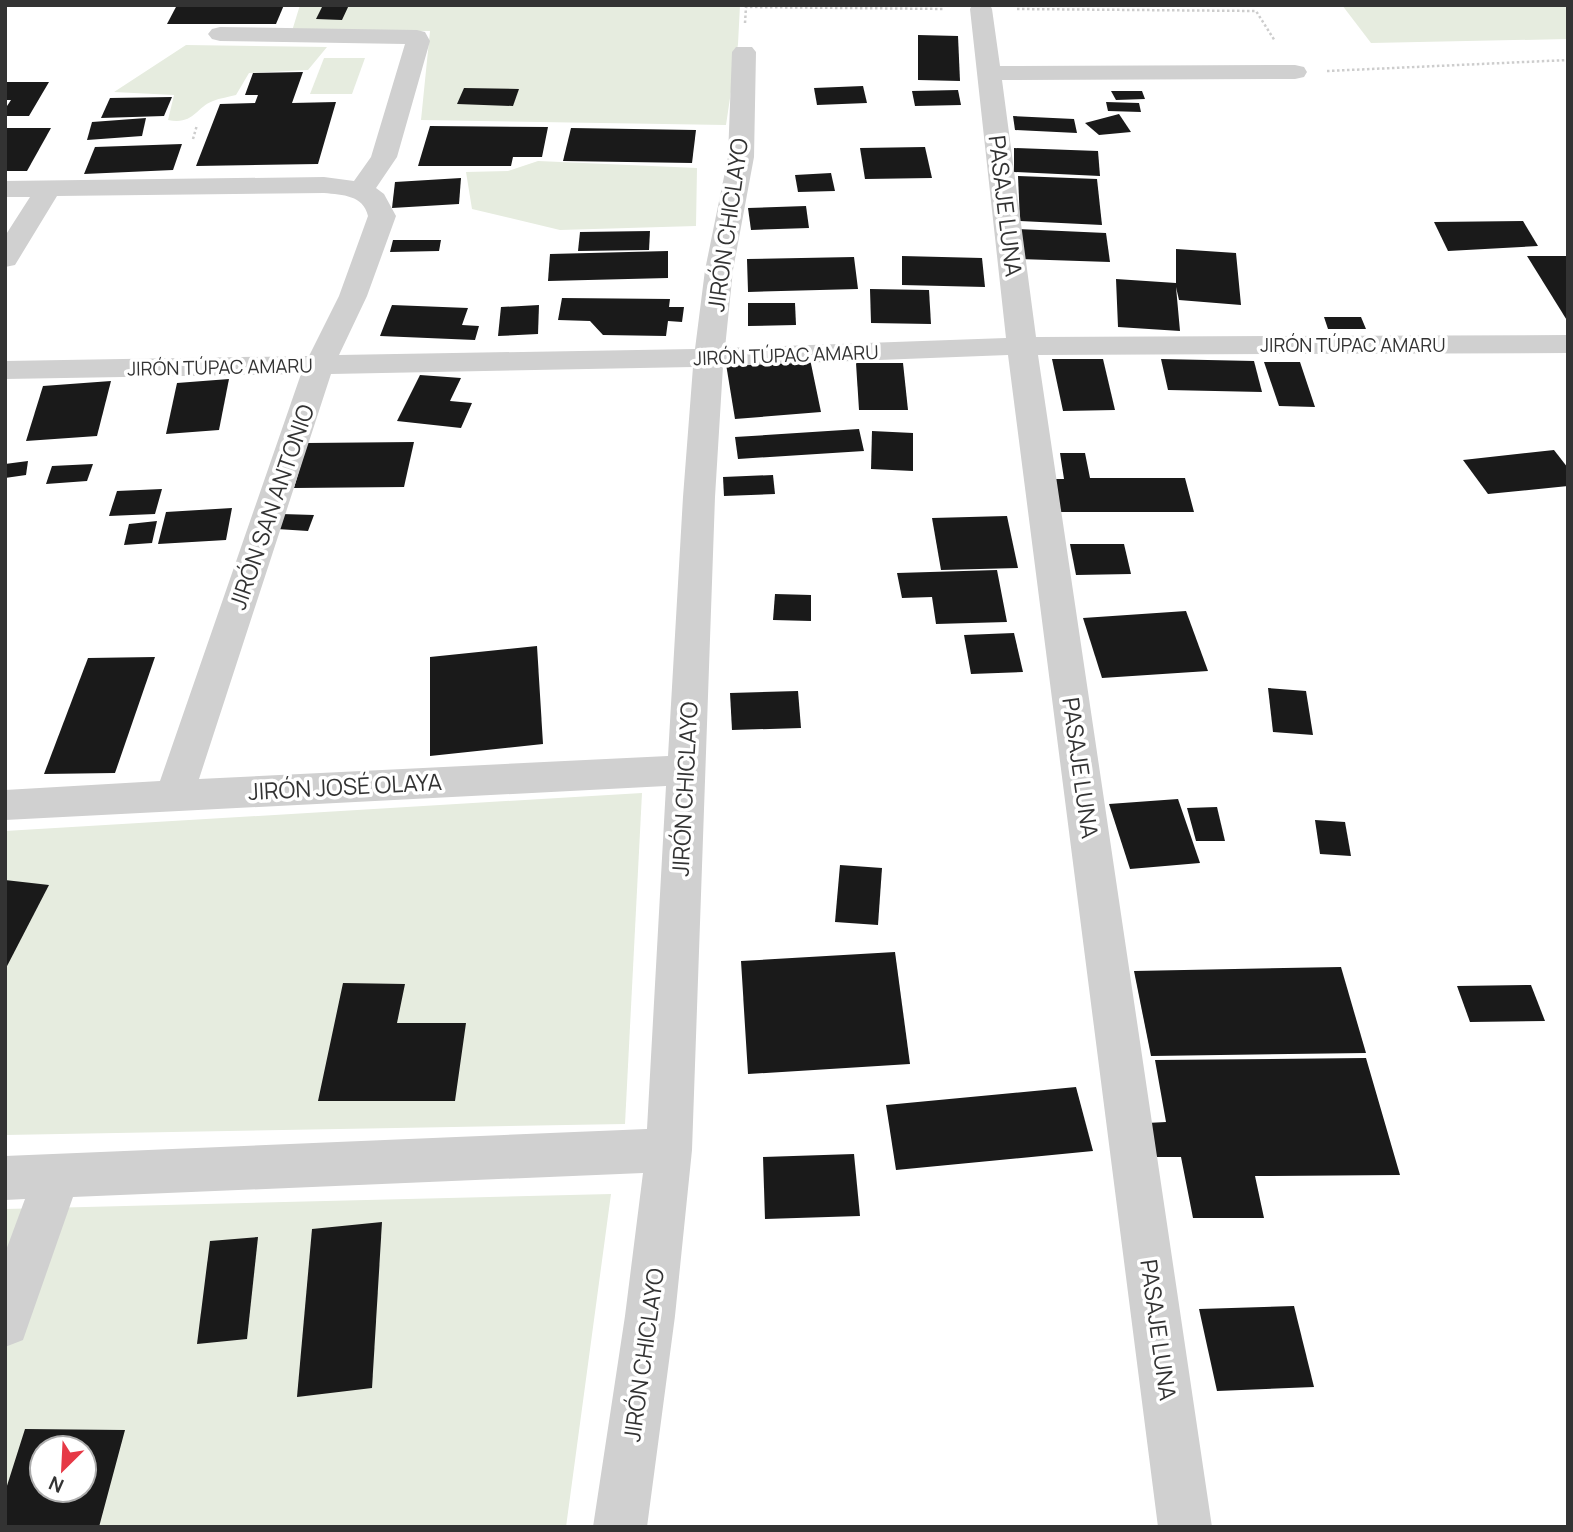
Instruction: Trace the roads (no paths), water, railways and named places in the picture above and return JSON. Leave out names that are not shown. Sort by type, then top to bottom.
[{"type":"street","name":"PASAJE LUNA","points":[[981,9],[1022,346],[1185,1527]]},
{"type":"street","points":[[5,189],[324,185],[361,191],[384,157],[417,37],[220,34]]},
{"type":"street","name":"JIRÓN CHICLAYO","points":[[620,1527],[650,1316],[669,1150],[685,771],[709,358],[719,270],[741,157],[744,52]]},
{"type":"street","points":[[988,73],[1295,72]]},
{"type":"street","points":[[5,259],[49,188]]},
{"type":"street","name":"JIRÓN SAN ANTONIO","points":[[174,796],[319,365],[353,296],[382,216],[381,208],[375,199],[361,191]]},
{"type":"street","name":"JIRÓN TÚPAC AMARU","points":[[5,370],[709,358],[1022,346],[1568,344]]},
{"type":"street","name":"JIRÓN JOSÉ OLAYA","points":[[5,805],[633,771],[685,771]]},
{"type":"street","points":[[5,1178],[669,1150]]},
{"type":"street","points":[[5,1322],[57,1175]]}]
